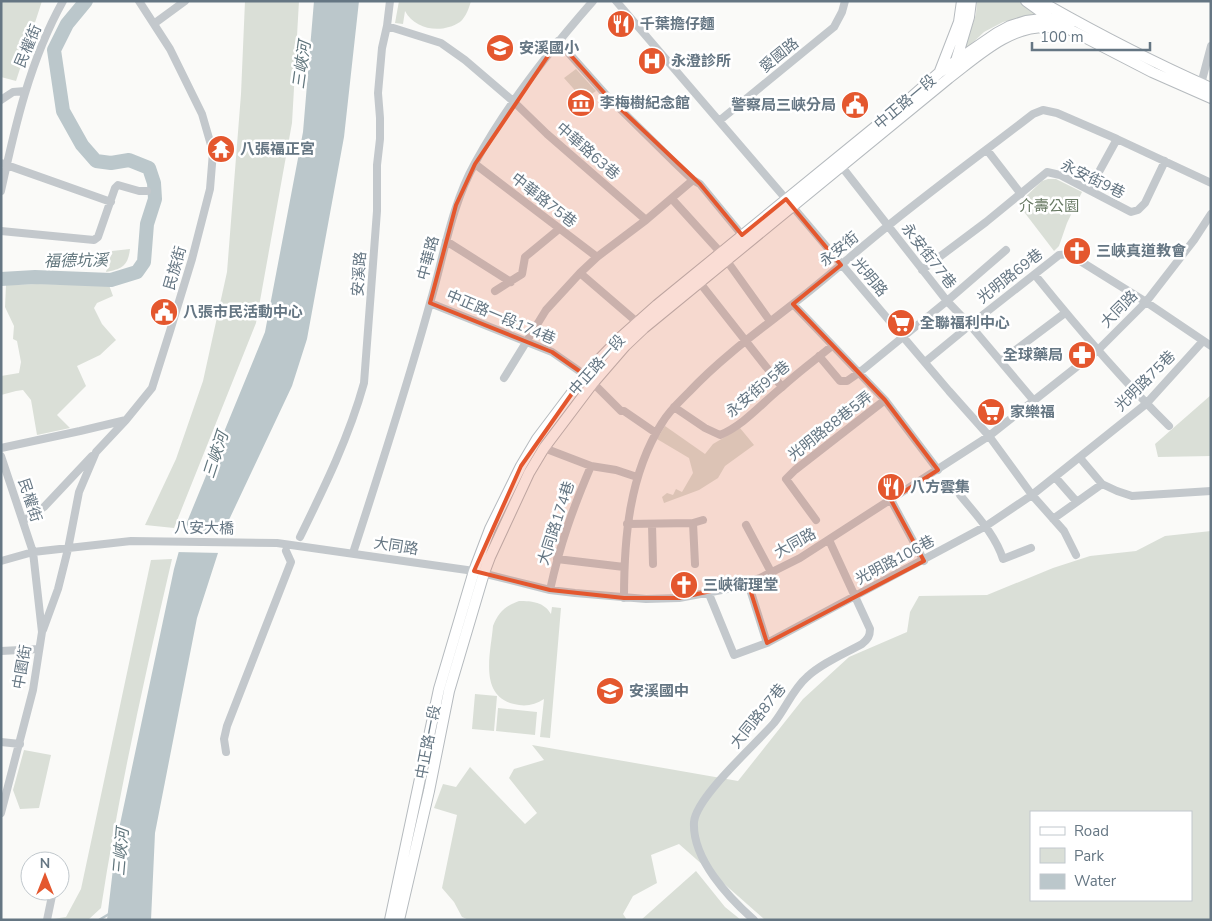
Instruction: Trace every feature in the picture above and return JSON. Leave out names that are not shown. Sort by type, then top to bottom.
[{"type":"main road","points":[[944,75],[960,22],[962,1]]},
{"type":"main road","points":[[955,61],[967,25],[971,1]]},
{"type":"main road","points":[[1026,1],[1050,18]]},
{"type":"main road","points":[[1040,1],[1072,25],[1152,72],[1211,98]]},
{"type":"main road","name":"中正路一段","points":[[944,75],[955,61],[1010,26],[1032,20],[1050,18],[1072,25]]},
{"type":"main road","points":[[1072,25],[1211,88]]},
{"type":"main road","name":"中正路一段","points":[[390,920],[439,689],[479,572],[529,473],[544,448],[593,383],[625,346],[644,328],[700,283],[742,235],[842,167],[907,101],[944,75],[1013,34],[1047,26],[1072,25]]},
{"type":"main road","name":"中正路一段","points":[[399,920],[429,791],[449,691],[490,529],[520,466],[537,439],[585,375],[621,337],[724,257],[861,146]]},
{"type":"street","name":"民權街","points":[[1,191],[4,163],[25,91],[41,48],[63,1]]},
{"type":"street","name":"民族街","points":[[23,521],[44,507],[126,420],[152,388],[192,259],[208,198],[213,152],[202,114],[170,49],[140,1]]},
{"type":"street","points":[[155,23],[185,1]]},
{"type":"street","name":"安溪路","points":[[300,537],[339,457],[357,410],[364,383],[377,211],[377,165],[380,138],[378,93],[382,48],[390,1]]},
{"type":"street","name":"中華路","points":[[353,553],[430,303],[456,205],[475,164],[514,101],[558,41],[593,1]]},
{"type":"street","name":"光明路","points":[[616,1],[842,264],[902,337],[989,436],[1032,495],[1064,531],[1076,555]]},
{"type":"street","name":"愛國路","points":[[719,121],[834,26],[842,12],[845,1]]},
{"type":"street","name":"中華路63巷","points":[[387,26],[441,43],[465,60],[514,101],[547,134],[646,220]]},
{"type":"street","points":[[558,41],[608,96],[693,180],[700,184],[742,235]]},
{"type":"street","points":[[1201,84],[1211,46]]},
{"type":"street","points":[[1,100],[13,92],[25,91]]},
{"type":"street","name":"永安街","points":[[624,598],[627,524],[632,492],[656,433],[674,407],[707,374],[770,320],[793,304],[888,226],[1032,114],[1043,110],[1056,113],[1211,183]]},
{"type":"street","points":[[1089,190],[1117,139]]},
{"type":"street","points":[[986,150],[1021,194]]},
{"type":"street","name":"永安街9巷","points":[[922,270],[1047,172],[1060,175],[1131,212],[1138,210],[1145,204],[1165,161]]},
{"type":"street","points":[[4,163],[111,202]]},
{"type":"street","name":"中華路75巷","points":[[475,164],[597,257]]},
{"type":"street","name":"永安街77巷","points":[[842,167],[947,301],[970,325]]},
{"type":"street","points":[[504,378],[546,310],[580,273],[597,257],[646,220],[693,180]]},
{"type":"street","points":[[1,231],[94,240],[98,237],[115,188],[118,185],[147,191]]},
{"type":"street","points":[[672,199],[724,257],[770,320]]},
{"type":"street","name":"大同路","points":[[277,543],[479,572],[550,590],[624,598],[679,598],[709,594],[748,583],[800,558],[938,470],[989,436],[1098,350],[1146,302],[1194,240],[1211,214]]},
{"type":"street","points":[[495,291],[522,274],[525,257],[559,229]]},
{"type":"street","points":[[446,241],[511,282]]},
{"type":"street","points":[[819,356],[840,381],[847,381],[947,301],[1006,250]]},
{"type":"street","name":"光明路69巷","points":[[925,362],[1060,255],[1069,254],[1146,302]]},
{"type":"street","points":[[580,273],[638,322]]},
{"type":"street","points":[[1035,274],[1098,350],[1146,404],[1169,426]]},
{"type":"street","points":[[700,283],[782,387]]},
{"type":"street","points":[[1146,302],[1211,346]]},
{"type":"street","name":"中正路一段174巷","points":[[430,303],[527,340],[552,352],[585,375]]},
{"type":"street","points":[[793,304],[885,400],[938,470]]},
{"type":"street","points":[[1001,361],[1066,313]]},
{"type":"street","points":[[970,325],[1034,400]]},
{"type":"street","name":"光明路75巷","points":[[1055,477],[1146,404],[1203,341]]},
{"type":"street","name":"永安街95巷","points":[[674,407],[705,428],[720,435],[730,431],[742,422],[832,346]]},
{"type":"street","points":[[593,383],[621,411],[624,411],[656,433]]},
{"type":"street","name":"光明路88巷5弄","points":[[816,520],[786,479],[885,400]]},
{"type":"street","points":[[1,448],[126,420]]},
{"type":"street","points":[[544,448],[591,466],[616,470],[637,477]]},
{"type":"street","points":[[42,632],[58,589],[79,492],[96,452]]},
{"type":"street","name":"民權街","points":[[1,456],[33,552]]},
{"type":"street","points":[[1080,458],[1102,484],[1132,496],[1211,491]]},
{"type":"street","name":"大同路174巷","points":[[550,590],[570,515],[591,466]]},
{"type":"street","points":[[1055,477],[1076,501]]},
{"type":"street","name":"光明路106巷","points":[[709,594],[734,655],[767,643],[924,561],[986,526],[1055,477]]},
{"type":"street","points":[[1053,519],[1102,484]]},
{"type":"street","points":[[960,495],[986,526],[999,546],[1003,559],[1031,548]]},
{"type":"street","points":[[891,500],[924,561]]},
{"type":"street","points":[[627,524],[693,523],[703,520]]},
{"type":"street","points":[[693,523],[695,564]]},
{"type":"street","points":[[652,525],[653,564]]},
{"type":"street","points":[[746,526],[771,572]]},
{"type":"street","name":"大同路87巷","points":[[754,920],[719,884],[706,863],[694,832],[694,820],[710,792],[774,723],[806,678],[814,671],[868,639],[870,628],[829,540]]},
{"type":"street","name":"八安大橋","points":[[68,549],[131,541],[277,543]]},
{"type":"street","points":[[1,562],[33,552],[68,549]]},
{"type":"street","points":[[226,752],[224,739],[227,726],[291,562],[286,551]]},
{"type":"street","name":"中園街","points":[[1,813],[33,690],[42,632],[33,552]]},
{"type":"street","points":[[557,559],[624,567]]},
{"type":"street","points":[[748,583],[767,643]]},
{"type":"street","points":[[1,651],[39,649]]},
{"type":"street","points":[[1,742],[20,744]]},
{"type":"street","points":[[46,920],[51,901]]},
{"type":"highlighted area","points":[[558,41],[607,96],[700,184],[742,235],[786,199],[841,265],[793,304],[885,400],[938,470],[891,500],[924,561],[767,643],[748,583],[679,598],[624,598],[550,590],[474,571],[521,466],[585,375],[552,352],[430,303],[456,205],[475,164]]},
{"type":"green space","points":[[1,1],[42,1],[16,81],[1,77]]},
{"type":"green space","points":[[245,1],[299,1],[292,123],[256,323],[174,528],[145,525],[176,459],[203,381],[227,272],[241,94]]},
{"type":"green space","points":[[399,1],[471,1],[466,15],[460,22],[453,26],[437,29],[422,26],[409,17],[405,11],[403,24],[395,23]]},
{"type":"green space","points":[[977,1],[1020,1],[1037,14],[1003,22],[984,32],[964,51],[976,14]]},
{"type":"green space","points":[[576,69],[596,91],[590,95],[595,101],[589,106],[564,78]]},
{"type":"green space","name":"介壽公園","points":[[1056,179],[1082,192],[1067,223],[1059,246],[1054,251],[1018,204],[1042,181]]},
{"type":"green space","points":[[130,249],[128,259],[123,266],[106,272],[112,251]]},
{"type":"green space","points":[[6,285],[109,285],[113,296],[97,303],[94,308],[102,324],[116,340],[100,355],[77,366],[86,386],[57,415],[70,428],[37,435],[31,400],[23,390],[1,395],[1,376],[19,373],[21,362],[17,341],[13,339],[14,326],[5,307]]},
{"type":"green space","points":[[1211,395],[1211,456],[1158,457],[1155,444]]},
{"type":"green space","points":[[665,426],[705,454],[713,444],[740,428],[754,445],[725,466],[718,478],[699,490],[664,503],[662,497],[667,493],[673,495],[676,489],[682,492],[693,473],[689,458],[657,439]]},
{"type":"green space","points":[[1211,531],[1211,920],[765,920],[679,844],[651,855],[657,883],[633,896],[623,914],[627,920],[469,920],[462,917],[454,902],[442,888],[457,815],[434,808],[443,784],[456,787],[470,767],[525,824],[537,813],[509,778],[514,769],[544,760],[532,745],[738,781],[803,699],[849,657],[907,632],[910,612],[919,596],[987,595],[1053,568],[1090,556],[1136,551],[1165,536]]},
{"type":"green space","points":[[172,559],[133,733],[101,908],[88,920],[47,920],[66,917],[81,889],[151,560]]},
{"type":"green space","points":[[519,601],[533,602],[541,605],[551,614],[552,607],[561,608],[550,738],[540,737],[544,699],[530,705],[514,704],[503,699],[495,692],[491,683],[489,660],[493,626],[503,610]]},
{"type":"green space","points":[[475,694],[497,696],[494,731],[472,729]]},
{"type":"green space","points":[[498,708],[537,712],[535,735],[496,731]]},
{"type":"green space","points":[[24,750],[51,755],[39,808],[20,809],[13,790]]},
{"type":"green space","points":[[696,871],[725,907],[741,920],[641,920]]},
{"type":"water","name":"三峽河","points":[[314,1],[359,1],[344,137],[307,339],[292,386],[228,522],[197,618],[155,833],[151,920],[107,920],[116,843],[174,569],[187,522],[265,332],[303,132]]},
{"type":"pier","points":[[182,531],[228,531],[221,553],[176,552]]},
{"type":"waterway","name":"福德坑溪","points":[[1,279],[35,277],[111,280],[137,272],[144,262],[147,224],[155,199],[154,183],[149,168],[129,160],[111,163],[96,161],[82,145],[63,111],[54,50],[67,24],[86,1]]},
{"type":"waterway","points":[[99,920],[109,914]]},
{"type":"place","name":"千葉擔仔麵","points":[[621,24]]},
{"type":"place","name":"安溪國小","points":[[500,48]]},
{"type":"place","name":"永澄診所","points":[[652,61]]},
{"type":"place","name":"李梅樹紀念館","points":[[581,103]]},
{"type":"place","name":"警察局三峽分局","points":[[855,105]]},
{"type":"place","name":"八張福正宮","points":[[221,149]]},
{"type":"place","name":"三峽真道教會","points":[[1077,251]]},
{"type":"place","name":"八張市民活動中心","points":[[164,312]]},
{"type":"place","name":"全聯福利中心","points":[[901,323]]},
{"type":"place","name":"全球藥局","points":[[1082,355]]},
{"type":"place","name":"家樂福","points":[[991,412]]},
{"type":"place","name":"八方雲集","points":[[891,487]]},
{"type":"place","name":"三峽衛理堂","points":[[684,585]]},
{"type":"place","name":"安溪國中","points":[[610,691]]}]
